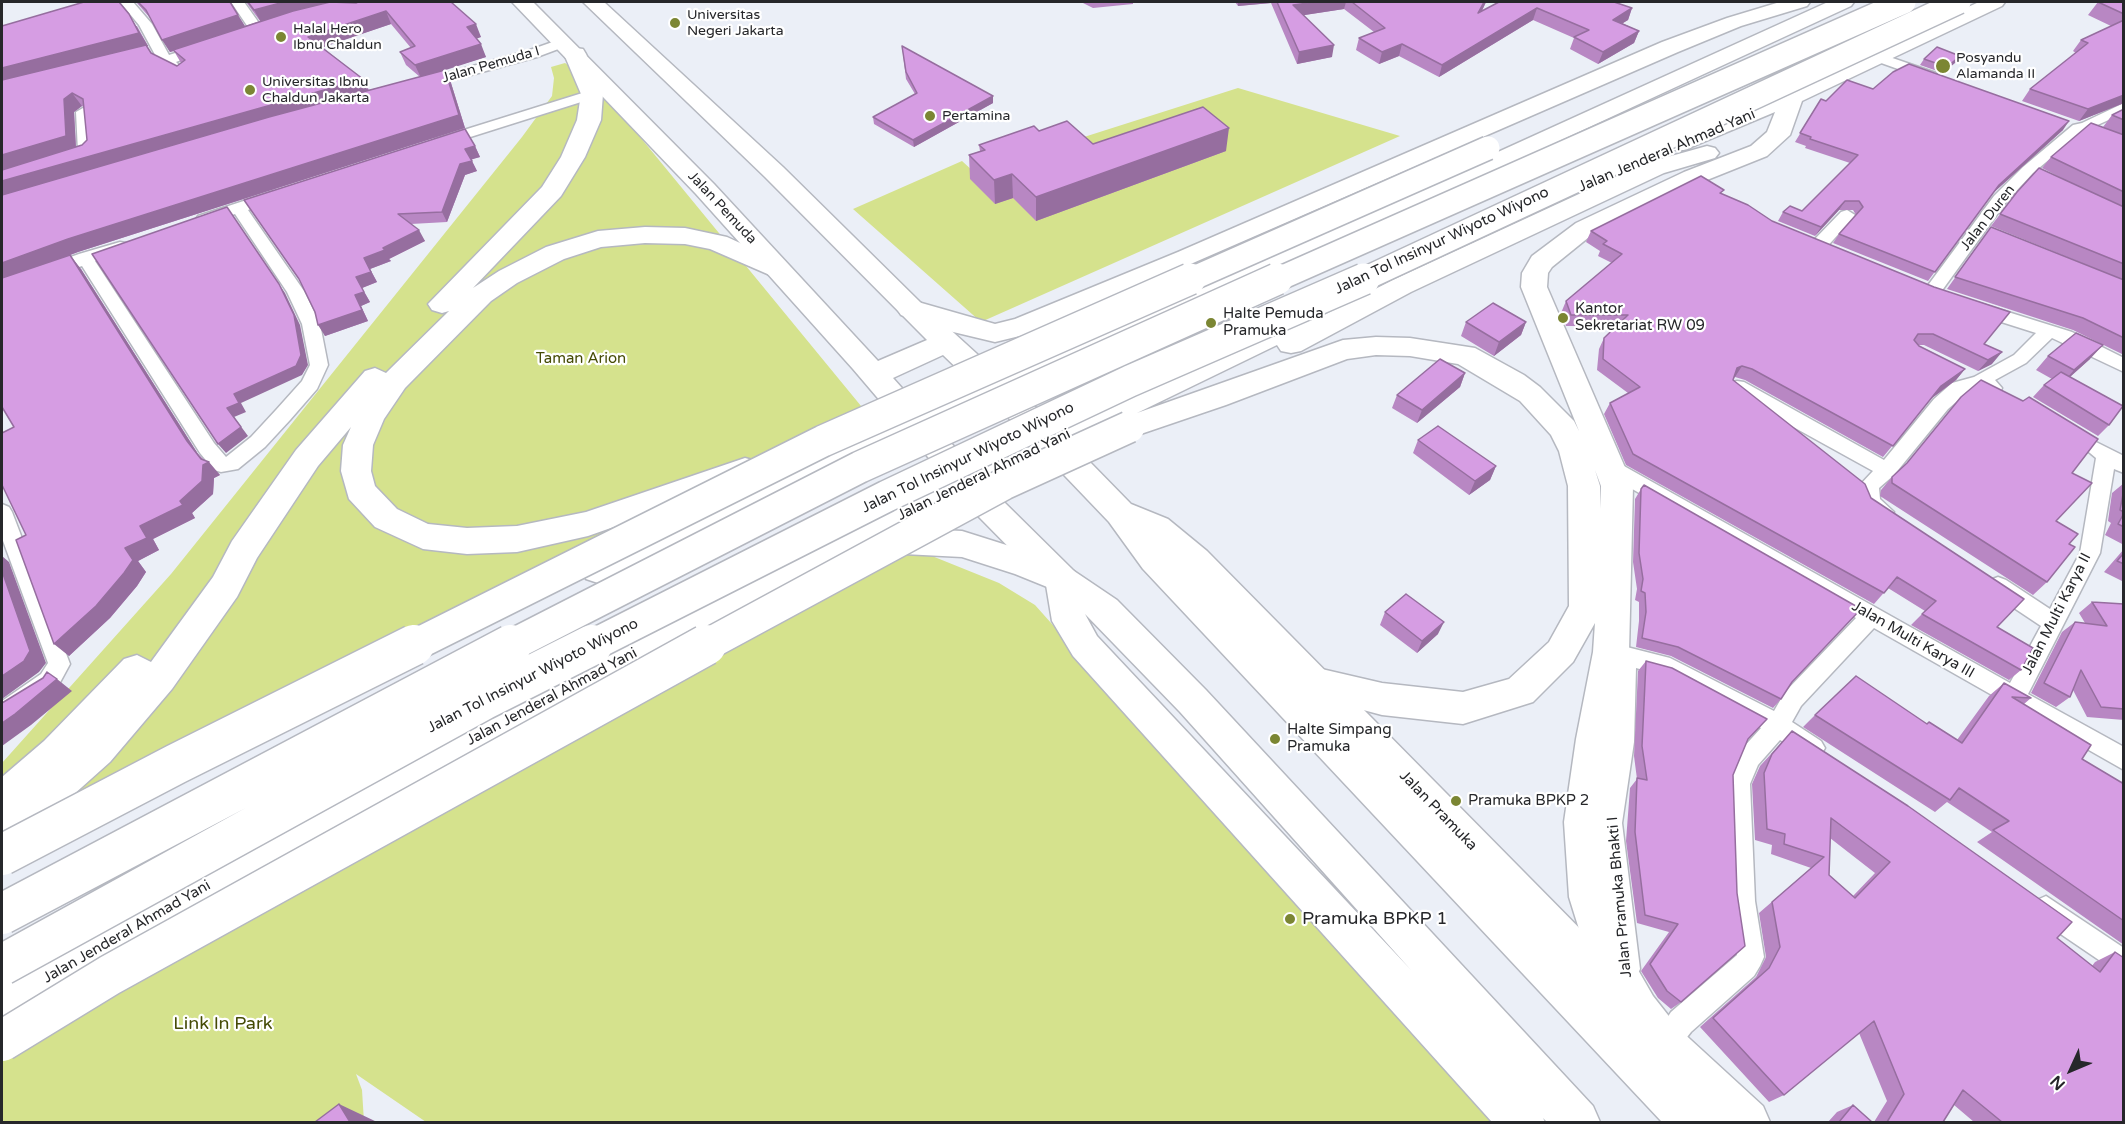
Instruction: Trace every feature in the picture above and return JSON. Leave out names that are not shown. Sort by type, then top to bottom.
[{"type":"main road","name":"Jalan Pemuda","points":[[522,2],[570,48],[705,189],[913,422]]},
{"type":"main road","points":[[593,2],[774,172],[911,309],[993,385]]},
{"type":"main road","points":[[911,309],[959,325],[995,333],[1022,327],[1177,263],[1734,22],[1844,2]]},
{"type":"main road","name":"Jalan Tol Insinyur Wiyoto Wiyono","points":[[2,914],[509,646],[860,467],[1904,2]]},
{"type":"main road","name":"Jalan Tol Insinyur Wiyoto Wiyono","points":[[2,965],[483,700],[887,496],[1130,381],[1384,270],[1959,2]]},
{"type":"main road","name":"Jalan Jenderal Ahmad Yani","points":[[2,1005],[120,934],[531,706],[851,540],[1052,441],[1633,163],[1784,101],[1875,56],[1995,2]]},
{"type":"main road","points":[[2,855],[186,759],[823,441],[1488,148],[1737,40],[1789,21],[1804,10]]},
{"type":"main road","points":[[2,876],[529,602],[993,385],[1375,217],[1804,10]]},
{"type":"main road","points":[[2,833],[107,740],[159,678],[225,587],[244,550],[307,458],[417,329],[552,191],[573,157],[590,120],[592,94],[570,48]]},
{"type":"main road","points":[[2,1041],[119,970],[547,730],[1004,484],[1129,427],[1402,286],[1655,168],[1717,150],[1753,131],[1784,101]]},
{"type":"main road","points":[[1313,682],[1382,699],[1462,708],[1520,691],[1561,652],[1586,607],[1596,476],[1534,287],[1535,273],[1541,262],[1585,228],[1701,181],[1759,151],[1778,135],[1784,101]]},
{"type":"main road","points":[[779,271],[718,243],[685,236],[645,235],[598,239],[555,253],[508,277],[481,295],[441,333],[395,381],[370,416],[358,445],[356,471],[360,491],[386,518],[423,536],[467,541],[517,539],[588,524],[823,441]]},
{"type":"main road","points":[[873,375],[947,342]]},
{"type":"main road","points":[[1129,427],[1343,350],[1376,346],[1442,350],[1465,356],[1499,372],[1530,394],[1563,429],[1574,451],[1596,476],[1617,486],[1620,653],[1594,739],[1583,822],[1589,897],[1608,959],[1629,997],[1664,1044],[1694,1122]]},
{"type":"main road","name":"Jalan Pramuka","points":[[993,385],[1052,441],[1120,513],[1155,560],[1694,1122]]},
{"type":"main road","points":[[913,422],[968,483],[1062,580],[1069,621],[1085,646],[1522,1122]]},
{"type":"main road","name":"Jalan Pramuka","points":[[1120,513],[1157,528],[1178,545],[1664,1044],[1747,1122]]},
{"type":"main road","points":[[851,540],[962,544],[1026,564],[1062,580],[1105,610],[1193,701],[1577,1122]]},
{"type":"main road","points":[[7,792],[107,704],[207,583],[244,550]]},
{"type":"street","points":[[127,2],[145,24],[156,54],[184,73]]},
{"type":"street","points":[[238,2],[257,30]]},
{"type":"street","points":[[156,54],[218,43]]},
{"type":"street","name":"Jalan Pemuda I","points":[[400,90],[532,54],[570,48]]},
{"type":"street","points":[[1875,56],[1946,81]]},
{"type":"street","points":[[426,146],[592,94]]},
{"type":"street","name":"Jalan Duren","points":[[1932,292],[1984,231],[2000,199],[2028,170],[2082,127],[2124,107]]},
{"type":"street","points":[[55,164],[86,153],[82,112]]},
{"type":"street","points":[[2059,121],[2105,136]]},
{"type":"street","points":[[2028,170],[2045,178]]},
{"type":"street","points":[[183,226],[294,189]]},
{"type":"street","points":[[85,258],[207,448],[221,465],[231,464],[258,442],[283,415],[310,384],[320,365],[311,324],[295,291],[238,207]]},
{"type":"street","points":[[1818,246],[1847,215]]},
{"type":"street","points":[[1799,238],[1836,253]]},
{"type":"street","points":[[2,288],[140,240]]},
{"type":"street","points":[[1912,284],[2079,341],[2124,366]]},
{"type":"street","points":[[1983,383],[1982,379],[2020,359],[2049,330]]},
{"type":"street","points":[[1960,372],[2011,397]]},
{"type":"street","points":[[1899,522],[1870,502],[1869,486],[1887,470],[1941,404],[1968,383],[1983,383]]},
{"type":"street","points":[[1737,387],[1887,470]]},
{"type":"street","points":[[2077,436],[2115,460]]},
{"type":"street","name":"Jalan Multi Karya II","points":[[2014,698],[2090,553],[2115,460]]},
{"type":"street","name":"Jalan Multi Karya III","points":[[1596,476],[1872,616],[2124,760]]},
{"type":"street","points":[[2,512],[59,664],[49,681],[2,713]]},
{"type":"street","points":[[1986,579],[2055,623]]},
{"type":"street","points":[[1664,1044],[1681,1022],[1745,967],[1751,957],[1742,901],[1738,783],[1749,758],[1778,726],[1793,699],[1830,656],[1872,616]]},
{"type":"street","points":[[1620,653],[1670,668],[1778,726],[1837,764]]},
{"type":"street","points":[[2024,894],[2124,964]]},
{"type":"green space","name":"Taman Arion","points":[[565,63],[599,87],[875,423],[2,848],[2,763],[171,574],[522,137],[552,96],[554,78],[551,67]]},
{"type":"green space","points":[[1238,88],[1400,136],[981,322],[853,209],[962,161],[974,172]]},
{"type":"green space","name":"Link In Park","points":[[895,551],[927,554],[999,583],[1035,605],[1496,1122],[426,1122],[356,1074],[362,1090],[364,1122],[2,1122],[2,1041]]},
{"type":"building","points":[[84,2],[119,2],[129,14],[139,33],[2,68],[2,26]]},
{"type":"building","points":[[138,2],[230,2],[238,15],[162,40],[146,10]]},
{"type":"building","points":[[248,2],[284,2],[254,10]]},
{"type":"building","points":[[330,2],[451,2],[476,24],[467,27],[481,44],[415,65],[400,52],[415,46],[386,11],[308,37],[363,79],[2,181],[2,170],[82,145],[87,140],[83,99],[72,93],[64,99],[66,136],[2,155],[2,80],[146,45],[151,53],[177,66],[185,60],[173,50],[293,11]]},
{"type":"building","points":[[1277,2],[1316,2],[1293,5],[1334,45],[1299,52]]},
{"type":"building","points":[[1352,2],[1484,2],[1478,13],[1499,2],[1614,2],[1632,8],[1613,20],[1639,31],[1603,52],[1574,37],[1589,30],[1537,8],[1442,65],[1402,44],[1382,52],[1359,38],[1385,28]]},
{"type":"building","points":[[2098,2],[2124,2],[2124,14]]},
{"type":"building","points":[[2124,20],[2124,95],[2088,109],[2030,89],[2088,43],[2081,40]]},
{"type":"building","points":[[902,46],[993,96],[913,140],[873,117],[917,93],[906,72]]},
{"type":"building","points":[[1937,47],[1960,56],[1947,67],[1924,59]]},
{"type":"building","points":[[1909,64],[2069,121],[1999,185],[1935,272],[1839,234],[1863,207],[1859,201],[1845,201],[1821,227],[1783,212],[1790,206],[1802,211],[1858,155],[1810,139],[1811,137],[1800,133],[1821,99],[1826,101],[1847,80],[1873,89],[1893,72]]},
{"type":"building","points":[[445,70],[459,115],[68,239],[2,263],[2,195],[269,117]]},
{"type":"building","points":[[1203,107],[1229,128],[1036,197],[1012,174],[994,180],[969,155],[985,150],[979,145],[1034,126],[1039,131],[1067,121],[1093,144]]},
{"type":"building","points":[[2124,109],[2124,120],[2112,115]]},
{"type":"building","points":[[2091,123],[2124,135],[2124,192],[2051,157]]},
{"type":"building","points":[[465,129],[475,146],[465,149],[472,161],[460,164],[442,212],[398,214],[419,230],[383,248],[385,250],[364,258],[371,272],[356,277],[364,292],[355,295],[362,310],[318,325],[315,312],[299,279],[244,200]]},
{"type":"building","points":[[2039,168],[2124,207],[2124,264],[2000,214]]},
{"type":"building","points":[[1701,176],[1724,190],[1720,193],[1748,205],[1772,221],[1934,287],[2010,312],[1984,344],[2002,352],[1988,360],[1933,334],[1918,334],[1914,340],[1919,346],[1965,369],[1941,386],[1893,446],[1752,369],[1742,366],[1737,368],[1733,380],[1865,484],[1871,498],[2024,599],[1997,627],[2033,648],[2021,670],[1922,614],[1936,601],[1897,577],[1884,593],[1633,454],[1610,403],[1640,387],[1603,359],[1604,338],[1628,315],[1571,315],[1566,301],[1622,254],[1603,244],[1607,241],[1591,231]]},
{"type":"building","points":[[227,207],[279,284],[294,315],[301,355],[296,366],[234,394],[239,403],[227,408],[241,427],[218,444],[92,254]]},
{"type":"building","points":[[1991,227],[2124,280],[2124,338],[2083,318],[1955,277]]},
{"type":"building","points":[[70,255],[187,441],[201,459],[209,462],[203,465],[202,481],[180,501],[183,505],[140,526],[147,538],[125,548],[133,560],[124,573],[96,606],[54,644],[16,540],[26,535],[2,485],[2,433],[14,427],[2,407],[2,278]]},
{"type":"building","points":[[1493,303],[1526,322],[1499,342],[1466,322]]},
{"type":"building","points":[[2076,333],[2103,345],[2074,370],[2048,356]]},
{"type":"building","points":[[1440,359],[1465,373],[1422,410],[1397,395]]},
{"type":"building","points":[[2061,372],[2123,406],[2109,425],[2044,385]]},
{"type":"building","points":[[1981,380],[2023,401],[2029,397],[2098,439],[2072,473],[2092,483],[2056,521],[2078,534],[2069,544],[2075,547],[2047,582],[1892,483],[1892,477],[1907,463],[1961,397]]},
{"type":"building","points":[[1438,426],[1496,466],[1475,481],[1418,440]]},
{"type":"building","points":[[1644,485],[1861,609],[1792,682],[1781,699],[1678,647],[1642,638],[1646,612],[1645,593],[1641,591],[1643,579],[1639,553],[1641,489]]},
{"type":"building","points":[[2124,489],[2124,512],[2120,510]]},
{"type":"building","points":[[2124,513],[2124,527],[2118,524]]},
{"type":"building","points":[[2124,553],[2124,564],[2117,561]]},
{"type":"building","points":[[2,571],[30,651],[24,661],[2,676]]},
{"type":"building","points":[[1406,594],[1444,622],[1422,641],[1385,612]]},
{"type":"building","points":[[2092,602],[2124,604],[2124,709],[2101,707],[2081,670],[2070,697],[2044,683],[2075,622],[2107,626]]},
{"type":"building","points":[[1646,661],[1672,668],[1767,719],[1748,739],[1733,775],[1737,893],[1745,946],[1681,1002],[1667,991],[1650,964],[1678,924],[1645,915],[1635,832],[1637,778],[1647,780],[1642,746]]},
{"type":"building","points":[[47,672],[57,679],[2,723],[2,703],[43,678]]},
{"type":"building","points":[[1856,676],[1927,724],[1929,722],[1962,743],[2004,683],[2031,698],[2012,697],[2091,745],[2082,759],[2124,784],[2124,921],[1993,830],[2009,821],[1959,788],[1950,800],[1815,715]]},
{"type":"building","points":[[1792,731],[1908,806],[2072,922],[2057,938],[2100,972],[2115,952],[2124,958],[2124,1122],[2002,1122],[1963,1090],[1943,1122],[1887,1122],[1904,1094],[1874,1021],[1784,1095],[1713,1018],[1769,968],[1780,947],[1772,902],[1824,857],[1784,844],[1785,834],[1767,829],[1764,773],[1772,754]],"holes":[[[1831,818],[1890,862],[1855,898],[1829,875]]]},
{"type":"building","points":[[339,1104],[350,1122],[315,1122]]},
{"type":"building","points":[[1853,1105],[1872,1122],[1839,1122]]},
{"type":"place","name":"Universitas Negeri Jakarta","points":[[675,23]]},
{"type":"place","name":"Halal Hero Ibnu Chaldun","points":[[281,37]]},
{"type":"place","name":"Posyandu Alamanda II","points":[[1943,66]]},
{"type":"place","name":"Universitas Ibnu Chaldun Jakarta","points":[[250,90]]},
{"type":"place","name":"Pertamina","points":[[930,116]]},
{"type":"place","name":"Kantor Sekretariat RW 09","points":[[1563,318]]},
{"type":"place","name":"Halte Pemuda Pramuka","points":[[1211,323]]},
{"type":"place","name":"Halte Simpang Pramuka","points":[[1275,739]]},
{"type":"place","name":"Pramuka BPKP 2","points":[[1456,801]]},
{"type":"place","name":"Pramuka BPKP 1","points":[[1290,919]]}]
